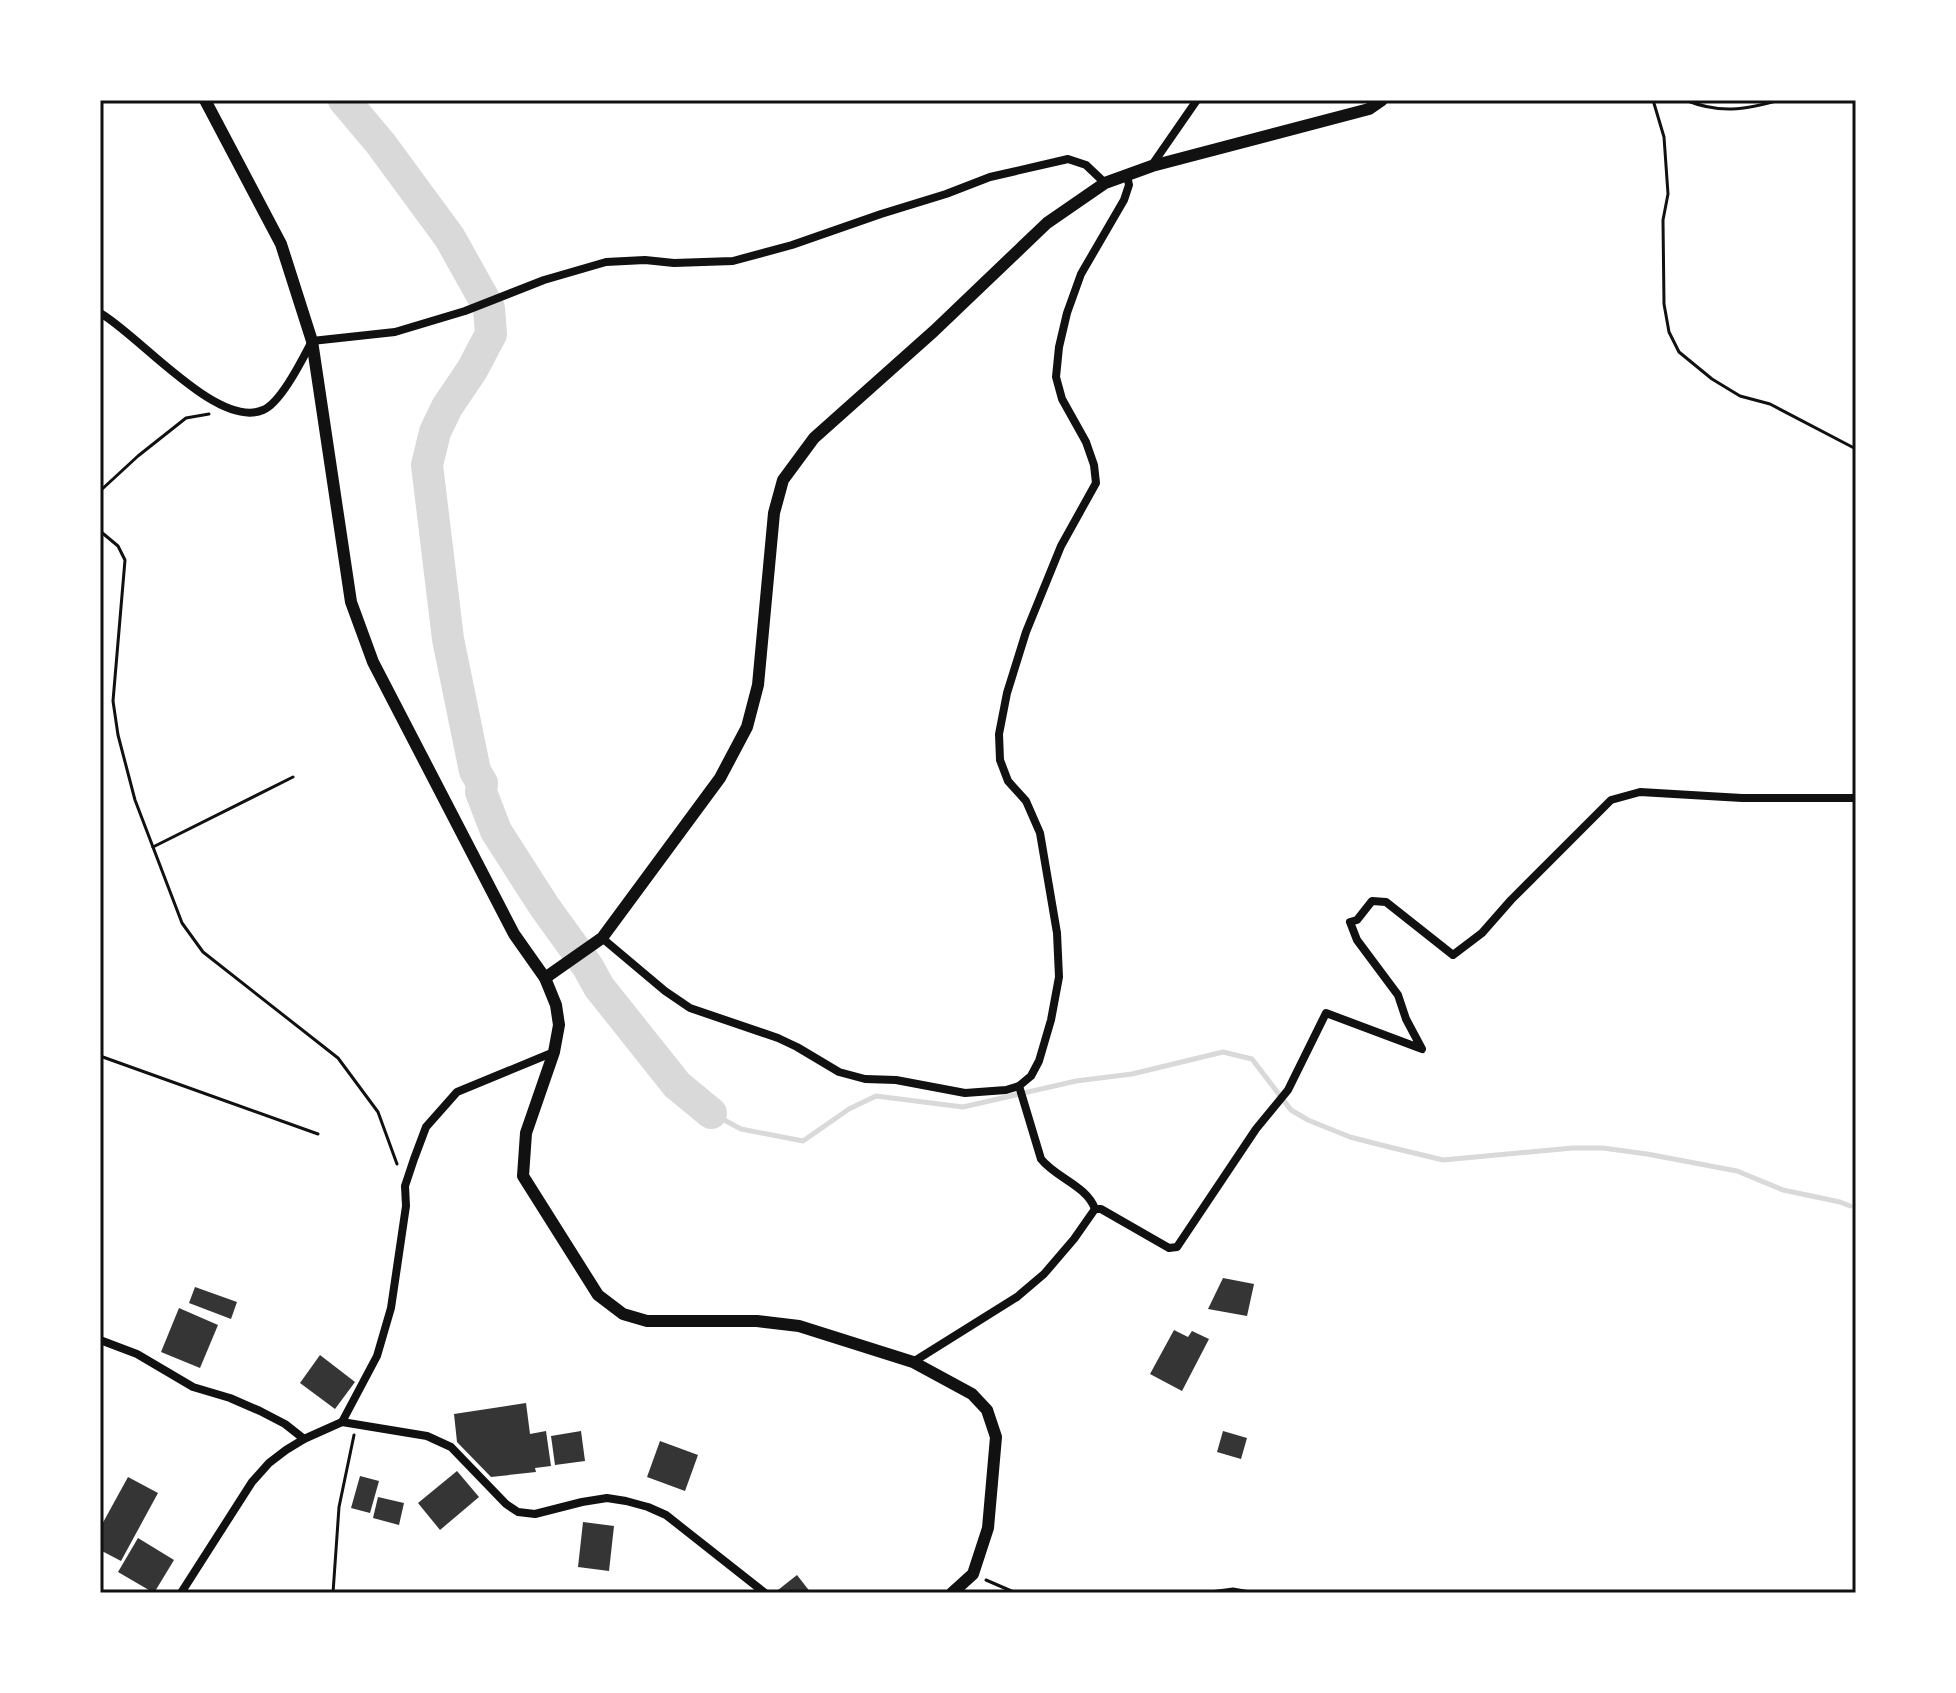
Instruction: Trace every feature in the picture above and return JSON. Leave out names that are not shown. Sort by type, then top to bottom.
[{"type":"main road","points":[[205,100],[281,244],[312,341],[351,602],[373,662],[514,934],[545,978],[556,1005],[559,1025],[554,1052],[526,1133],[523,1176],[598,1295],[623,1314],[647,1321],[757,1321],[799,1326],[913,1362],[972,1394],[987,1410],[996,1437],[988,1528],[973,1574],[952,1593]]},
{"type":"main road","points":[[545,978],[598,941],[720,778],[747,727],[758,685],[774,513],[783,480],[814,438],[934,331],[1047,223],[1105,183],[1152,166],[1369,109],[1382,100]]},
{"type":"street","points":[[1152,166],[1197,100]]},
{"type":"street","points":[[100,313],[181,379],[220,404],[242,413],[265,410],[284,390],[312,341],[395,332],[465,311],[544,280],[606,262],[733,261],[792,245],[990,177],[1068,159],[1086,165],[1105,183]]},
{"type":"street","points":[[598,941],[690,1008],[778,1038],[839,1072],[865,1079],[896,1080],[965,1093],[1006,1090],[1019,1086],[1031,1076],[1051,1020],[1059,977],[1057,933],[1040,833],[1026,801],[1008,781],[1000,760],[999,734],[1007,693],[1026,632],[1061,546],[1096,483],[1086,442],[1062,399],[1056,377],[1059,347],[1081,274],[1124,200],[1129,185],[1127,175]]},
{"type":"street","points":[[1095,1209],[1101,1209],[1169,1248],[1177,1247],[1256,1129],[1288,1090],[1326,1013],[1422,1049],[1406,1019],[1398,995],[1357,940],[1350,922],[1357,920],[1372,901],[1386,902],[1453,955],[1482,933],[1611,800],[1640,792],[1742,798],[1856,798]]},
{"type":"street","points":[[342,1422],[377,1356],[391,1308],[406,1206],[405,1186],[426,1127],[457,1092],[554,1052]]},
{"type":"street","points":[[1019,1086],[1041,1159],[1048,1168],[1092,1198],[1095,1209]]},
{"type":"street","points":[[913,1362],[1017,1297],[1044,1274],[1095,1209]]},
{"type":"street","points":[[100,1340],[137,1354],[193,1387],[260,1411],[285,1424],[304,1439]]},
{"type":"street","points":[[181,1593],[252,1482],[269,1463],[304,1439],[342,1422],[427,1436],[451,1447],[506,1504],[518,1512],[535,1514],[607,1498],[648,1507],[666,1515],[765,1593]]},
{"type":"path","points":[[1653,100],[1664,137],[1668,194],[1663,220],[1664,304],[1669,332],[1679,352],[1712,379],[1740,396],[1770,404],[1856,449]]},
{"type":"path","points":[[1685,100],[1705,108],[1747,109],[1780,100]]},
{"type":"path","points":[[100,491],[186,418],[232,409]]},
{"type":"path","points":[[100,531],[118,546],[125,560],[113,701],[118,735],[135,800],[182,923],[203,952],[338,1058],[378,1112],[405,1186]]},
{"type":"path","points":[[153,847],[293,777]]},
{"type":"path","points":[[100,1056],[318,1134]]},
{"type":"path","points":[[333,1593],[339,1507],[357,1424]]},
{"type":"path","points":[[973,1574],[1016,1593]]},
{"type":"path","points":[[1203,1593],[1233,1589],[1256,1593]]},
{"type":"building","points":[[1223,1278],[1254,1284],[1247,1316],[1208,1309]]},
{"type":"building","points":[[195,1287],[237,1302],[231,1319],[189,1303]]},
{"type":"building","points":[[179,1308],[218,1325],[200,1368],[161,1352]]},
{"type":"building","points":[[1174,1330],[1188,1337],[1192,1331],[1209,1339],[1182,1391],[1150,1374]]},
{"type":"building","points":[[320,1355],[355,1382],[335,1409],[300,1383]]},
{"type":"building","points":[[526,1403],[530,1434],[546,1431],[551,1466],[535,1468],[536,1472],[491,1477],[457,1442],[454,1414]]},
{"type":"building","points":[[581,1431],[585,1461],[555,1465],[551,1436]]},
{"type":"building","points":[[1223,1431],[1247,1438],[1241,1459],[1217,1452]]},
{"type":"building","points":[[660,1441],[698,1455],[685,1491],[647,1477]]},
{"type":"building","points":[[457,1471],[479,1497],[440,1530],[418,1503]]},
{"type":"building","points":[[360,1476],[379,1481],[370,1513],[351,1508]]},
{"type":"building","points":[[128,1477],[158,1493],[121,1561],[100,1550],[100,1528]]},
{"type":"building","points":[[378,1497],[404,1503],[399,1525],[373,1518]]},
{"type":"building","points":[[583,1522],[614,1526],[609,1571],[578,1567]]},
{"type":"building","points":[[138,1538],[174,1560],[154,1593],[118,1572]]},
{"type":"building","points":[[797,1575],[811,1593],[780,1593],[778,1590]]},
{"type":"waterway","points":[[344,100],[381,144],[450,238],[489,308],[491,334],[447,407],[435,432],[427,465],[448,639],[475,771],[482,783],[481,792],[496,831],[599,987],[677,1085],[711,1113]]},
{"type":"waterway","points":[[711,1113],[741,1129],[803,1141],[849,1109],[876,1096],[963,1107],[1076,1081],[1132,1074],[1223,1052],[1252,1059],[1291,1110],[1308,1120],[1350,1137],[1385,1146],[1443,1160],[1603,1148],[1737,1171],[1783,1190],[1850,1206]]}]
